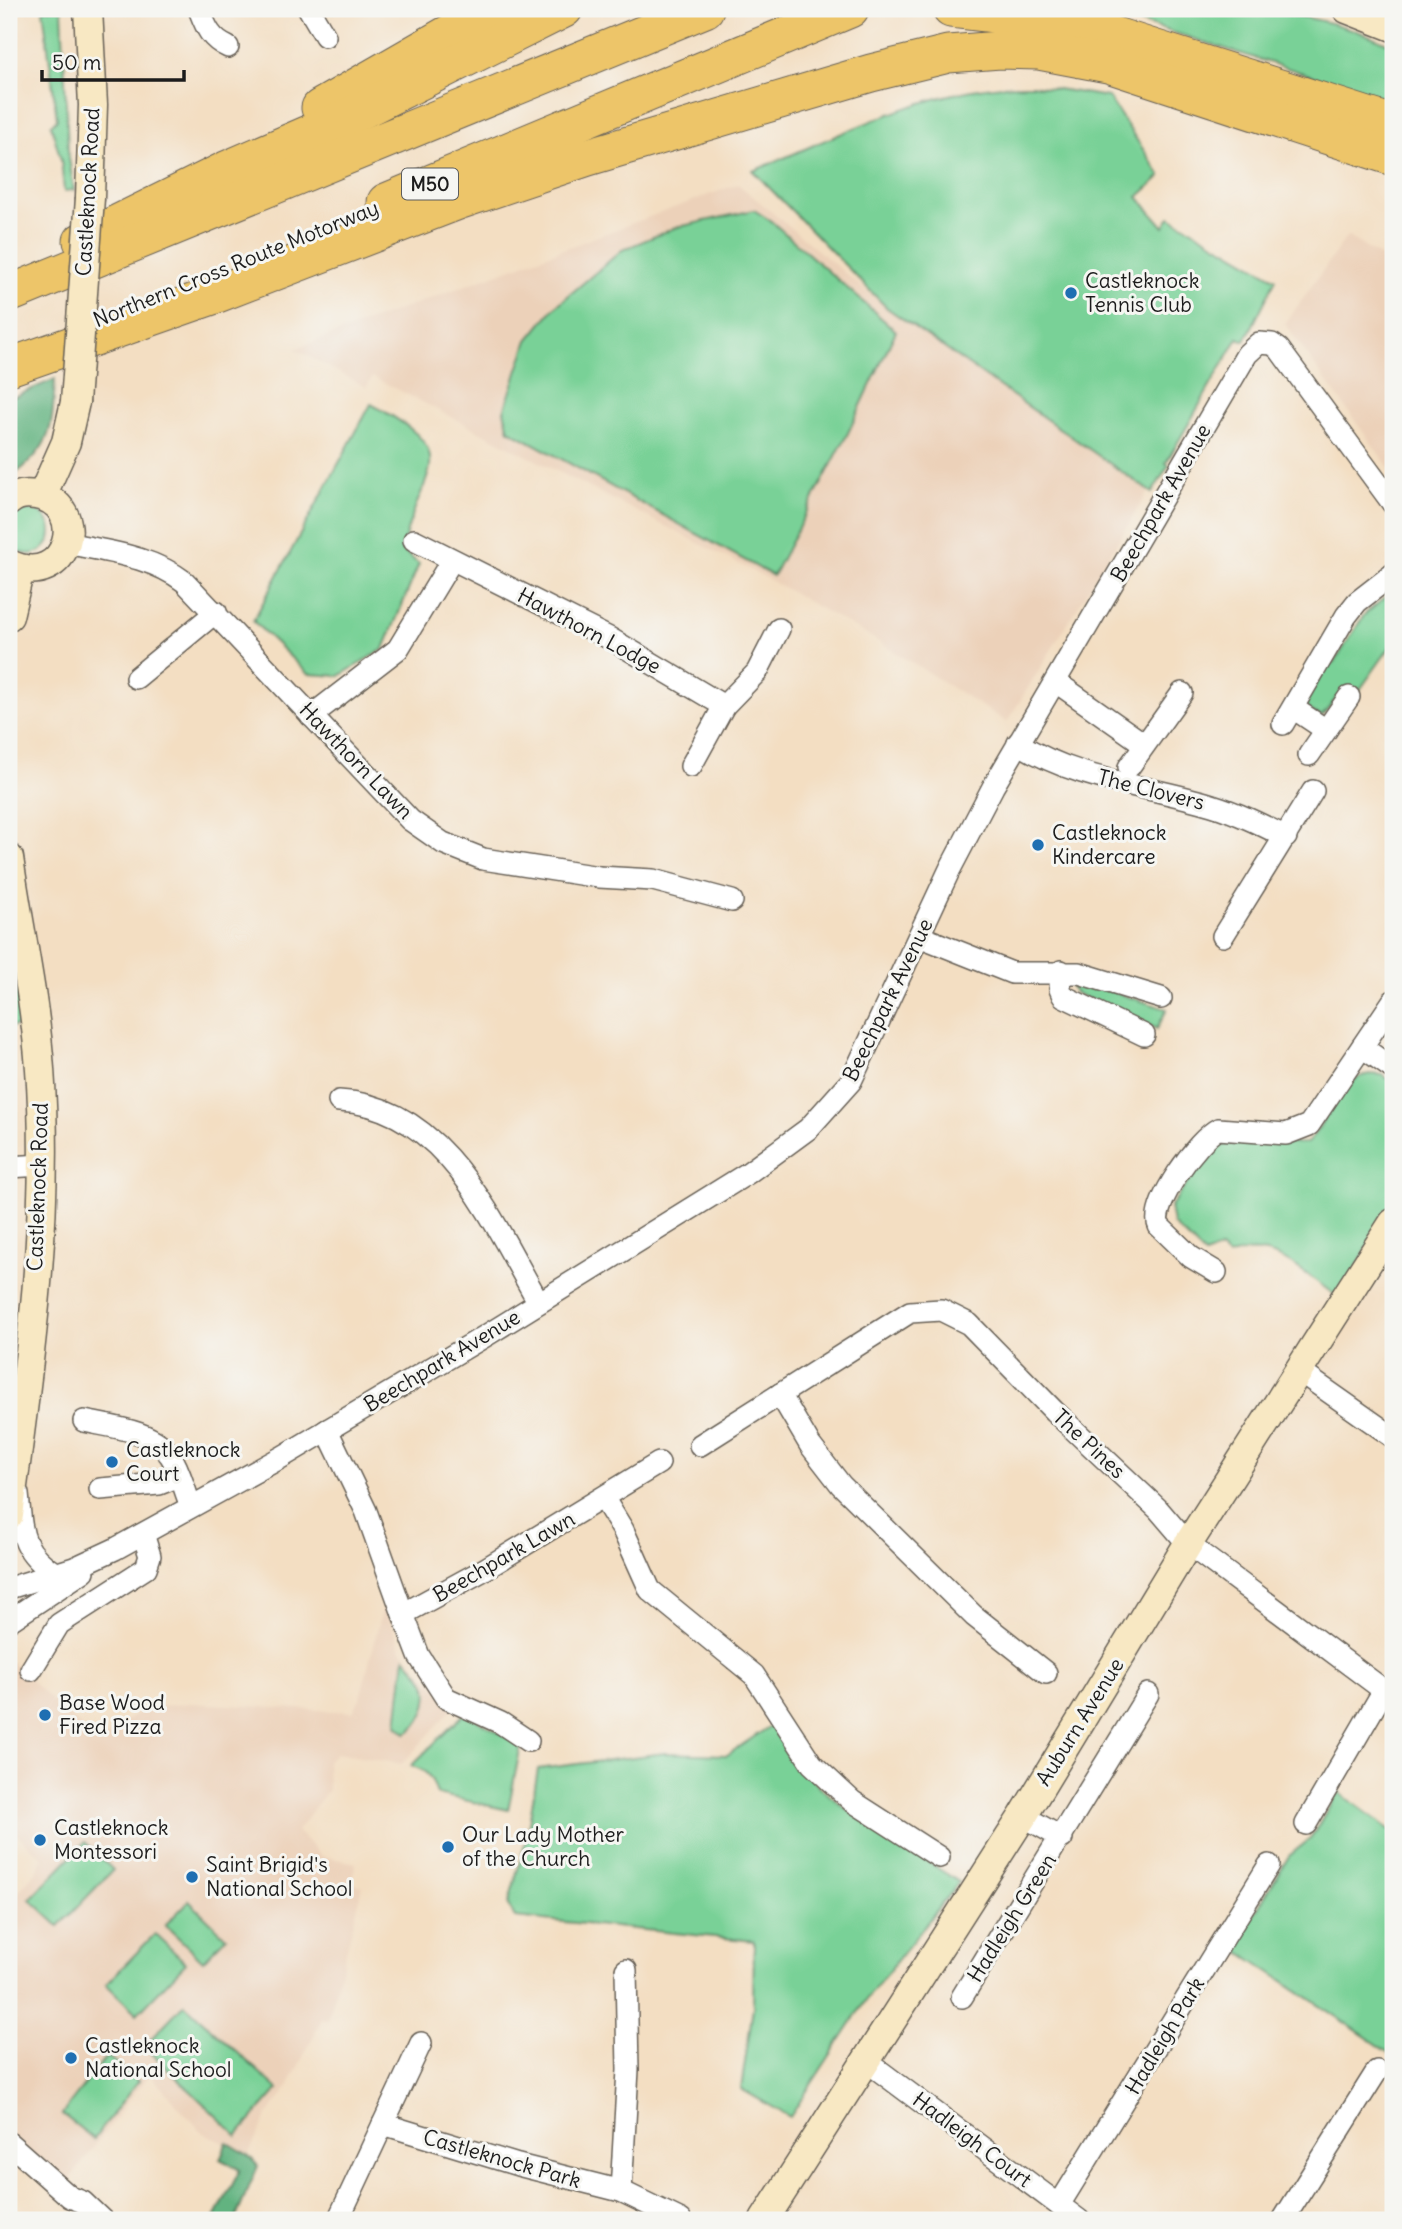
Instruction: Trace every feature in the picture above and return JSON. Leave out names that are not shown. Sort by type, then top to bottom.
[{"type":"highway","points":[[226,170],[348,89],[492,9]]},
{"type":"highway","points":[[9,277],[226,170],[346,118],[564,9]]},
{"type":"highway","name":"M50","points":[[9,294],[705,9]]},
{"type":"highway","name":"Northern Cross Route Motorway","points":[[9,358],[850,9]]},
{"type":"highway","points":[[967,11],[1039,19],[1128,38],[1393,124]]},
{"type":"highway","points":[[9,368],[212,296],[458,201],[588,157],[871,73],[948,54],[1000,50],[1073,56],[1108,64],[1393,157]]},
{"type":"highway","points":[[1240,107],[1318,150],[1393,181]]},
{"type":"main road","name":"Castleknock Road","points":[[42,496],[66,442],[75,402],[90,198],[93,105],[88,9]]},
{"type":"main road","points":[[1348,9],[1393,27]]},
{"type":"main road","points":[[9,501],[28,494],[42,496],[55,503],[64,514],[68,528],[67,542],[60,556],[49,566],[35,570],[14,566],[9,616]]},
{"type":"main road","name":"Castleknock Road","points":[[9,858],[38,1045],[42,1165],[34,1325],[9,1516]]},
{"type":"main road","name":"Auburn Avenue","points":[[764,2220],[1023,1816],[1188,1544],[1393,1223]]},
{"type":"street","points":[[199,9],[208,31],[217,42],[228,47]]},
{"type":"street","points":[[309,9],[325,36]]},
{"type":"street","name":"Beechpark Avenue","points":[[9,1588],[56,1574],[115,1549],[327,1430],[764,1163],[826,1112],[858,1070],[950,869],[1018,743],[1247,354],[1259,343],[1272,344],[1279,348],[1393,504]]},
{"type":"street","name":"Hawthorn Lodge","points":[[414,540],[611,639],[724,706]]},
{"type":"street","name":"Hawthorn Lawn","points":[[67,542],[140,559],[171,572],[216,612],[410,820],[443,843],[483,859],[599,877],[653,880],[732,901]]},
{"type":"street","points":[[311,716],[398,649],[452,560]]},
{"type":"street","points":[[1326,730],[1288,716],[1346,616],[1357,602],[1393,575]]},
{"type":"street","points":[[136,678],[216,612]]},
{"type":"street","points":[[691,766],[724,706],[757,672],[779,629]]},
{"type":"street","points":[[1056,681],[1144,744]]},
{"type":"street","points":[[1129,767],[1182,693]]},
{"type":"street","points":[[1309,755],[1349,697]]},
{"type":"street","name":"The Clovers","points":[[1018,743],[1042,758],[1074,771],[1211,804],[1286,837]]},
{"type":"street","points":[[1223,936],[1313,791]]},
{"type":"street","points":[[919,936],[1012,973],[1079,973],[1161,998]]},
{"type":"street","points":[[1061,971],[1060,989],[1063,996],[1144,1035]]},
{"type":"street","points":[[1216,1272],[1191,1257],[1159,1226],[1157,1209],[1168,1190],[1201,1141],[1218,1129],[1286,1134],[1309,1125],[1393,1001]]},
{"type":"street","points":[[1362,1047],[1393,1069]]},
{"type":"street","points":[[339,1101],[364,1102],[388,1112],[430,1139],[464,1175],[538,1301]]},
{"type":"street","points":[[9,1167],[42,1165]]},
{"type":"street","name":"The Pines","points":[[700,1445],[910,1312],[941,1310],[969,1324],[1054,1411],[1158,1509],[1188,1544],[1389,1693],[1306,1824]]},
{"type":"street","points":[[1299,1371],[1393,1437]]},
{"type":"street","points":[[780,1394],[810,1445],[841,1485],[974,1616],[1046,1673]]},
{"type":"street","points":[[84,1421],[150,1438],[167,1451],[191,1506]]},
{"type":"street","points":[[327,1430],[366,1511],[419,1656],[446,1698],[501,1723],[528,1741]]},
{"type":"street","name":"Beechpark Lawn","points":[[403,1614],[604,1499],[659,1463]]},
{"type":"street","points":[[16,1464],[24,1544],[35,1559],[56,1574]]},
{"type":"street","points":[[100,1489],[159,1484],[179,1476]]},
{"type":"street","points":[[604,1499],[622,1528],[650,1590],[692,1628],[749,1670],[772,1700],[812,1764],[852,1801],[939,1857]]},
{"type":"street","points":[[31,1670],[59,1624],[146,1568],[150,1556],[143,1534]]},
{"type":"street","name":"Beechpark Avenue","points":[[9,1621],[115,1549]]},
{"type":"street","name":"Hadleigh Green","points":[[962,1997],[1148,1694]]},
{"type":"street","name":"Hadleigh Green","points":[[1023,1816],[1062,1838]]},
{"type":"street","name":"Hadleigh Park","points":[[1059,2205],[1269,1865]]},
{"type":"street","points":[[621,2191],[628,2070],[626,1970]]},
{"type":"street","points":[[338,2220],[421,2043]]},
{"type":"street","name":"Hadleigh Court","points":[[865,2060],[1079,2220]]},
{"type":"street","points":[[1283,2220],[1377,2071]]},
{"type":"street","name":"Castleknock Park","points":[[383,2124],[519,2165],[621,2191],[681,2220]]},
{"type":"street","points":[[9,2143],[70,2197],[83,2202],[102,2220]]},
{"type":"shaded area","points":[[738,184],[887,308],[1148,492],[1007,722],[876,640],[763,576],[373,377],[366,387],[295,349]]},
{"type":"shaded area","points":[[1347,236],[1393,265],[1393,473],[1285,324]]},
{"type":"shaded area","name":"Saint Brigid's National School","points":[[384,1604],[401,1650],[454,1707],[402,1764],[336,1753],[327,1761],[328,1790],[297,1831],[321,1856],[356,1863],[351,1883],[363,1886],[328,2020],[322,2019],[287,2089],[269,2113],[248,2155],[202,2132],[149,2074],[66,2184],[9,2136],[9,1901],[37,1871],[43,1858],[9,1828],[9,1660],[98,1743],[143,1709],[190,1703],[353,1712],[360,1698]]},
{"type":"green space","points":[[43,9],[62,9],[68,151],[74,190],[64,191],[61,160],[51,125],[57,119]]},
{"type":"green space","points":[[1098,9],[1248,10],[1322,21],[1358,31],[1393,46],[1393,101]]},
{"type":"green space","name":"Castleknock Tennis Club","points":[[1032,85],[1108,97],[1161,176],[1138,197],[1164,227],[1170,217],[1276,279],[1245,341],[1238,338],[1166,463],[1169,465],[1152,493],[887,308],[753,171],[854,128],[925,102],[996,86]]},
{"type":"green space","points":[[754,210],[771,221],[896,331],[848,433],[773,576],[509,430],[504,411],[528,340],[554,308],[622,250],[674,228]]},
{"type":"green space","points":[[55,379],[51,425],[42,447],[9,479],[9,399]]},
{"type":"green space","points":[[371,404],[401,422],[420,438],[429,452],[430,466],[426,482],[402,550],[419,564],[384,649],[339,676],[308,674],[253,621]]},
{"type":"green space","points":[[29,510],[38,511],[45,516],[50,523],[50,541],[45,548],[38,553],[29,554],[20,553],[13,548],[8,541],[7,532],[8,523],[13,516],[20,511]]},
{"type":"green space","points":[[1393,591],[1393,643],[1359,691],[1345,688],[1322,716],[1307,710],[1306,701],[1328,664],[1334,663],[1364,615]]},
{"type":"green space","points":[[9,941],[23,1025],[9,1027]]},
{"type":"green space","points":[[1075,982],[1167,1009],[1157,1029],[1075,993],[1071,987]]},
{"type":"green space","points":[[1369,1074],[1383,1075],[1393,1083],[1393,1203],[1339,1298],[1300,1269],[1274,1255],[1244,1252],[1228,1256],[1220,1249],[1205,1255],[1173,1224],[1170,1207],[1216,1144],[1307,1143],[1342,1092],[1359,1078]]},
{"type":"green space","points":[[405,1657],[426,1684],[428,1698],[421,1719],[406,1733],[397,1725]]},
{"type":"green space","points":[[465,1713],[521,1745],[508,1810],[437,1794],[428,1775],[411,1766]]},
{"type":"green space","points":[[773,1724],[816,1784],[845,1808],[959,1882],[866,2000],[790,2117],[741,2089],[753,2008],[754,1941],[515,1917],[508,1905],[527,1836],[538,1769],[665,1753],[727,1755]]},
{"type":"green space","points":[[1338,1792],[1393,1832],[1393,2055],[1234,1948],[1289,1856],[1311,1838]]},
{"type":"green space","points":[[85,1842],[113,1870],[59,1926],[30,1899]]},
{"type":"green space","points":[[189,1901],[226,1937],[203,1961],[165,1925]]},
{"type":"green space","points":[[155,1934],[186,1963],[137,2014],[106,1984]]},
{"type":"green space","points":[[184,2004],[278,2089],[237,2136],[144,2046]]},
{"type":"green space","points":[[107,2056],[138,2081],[94,2139],[62,2114]]},
{"type":"green space","points":[[227,2142],[248,2155],[258,2166],[235,2220],[214,2220],[240,2170],[220,2159]]},
{"type":"place","name":"Castleknock Tennis Club","points":[[1071,293]]},
{"type":"place","name":"Castleknock Kindercare","points":[[1038,845]]},
{"type":"place","name":"Castleknock Court","points":[[112,1462]]},
{"type":"place","name":"Base Wood Fired Pizza","points":[[45,1715]]},
{"type":"place","name":"Castleknock Montessori","points":[[40,1840]]},
{"type":"place","name":"Our Lady Mother of the Church","points":[[448,1847]]},
{"type":"place","name":"Saint Brigid's National School","points":[[192,1877]]},
{"type":"place","name":"Castleknock National School","points":[[71,2058]]}]
